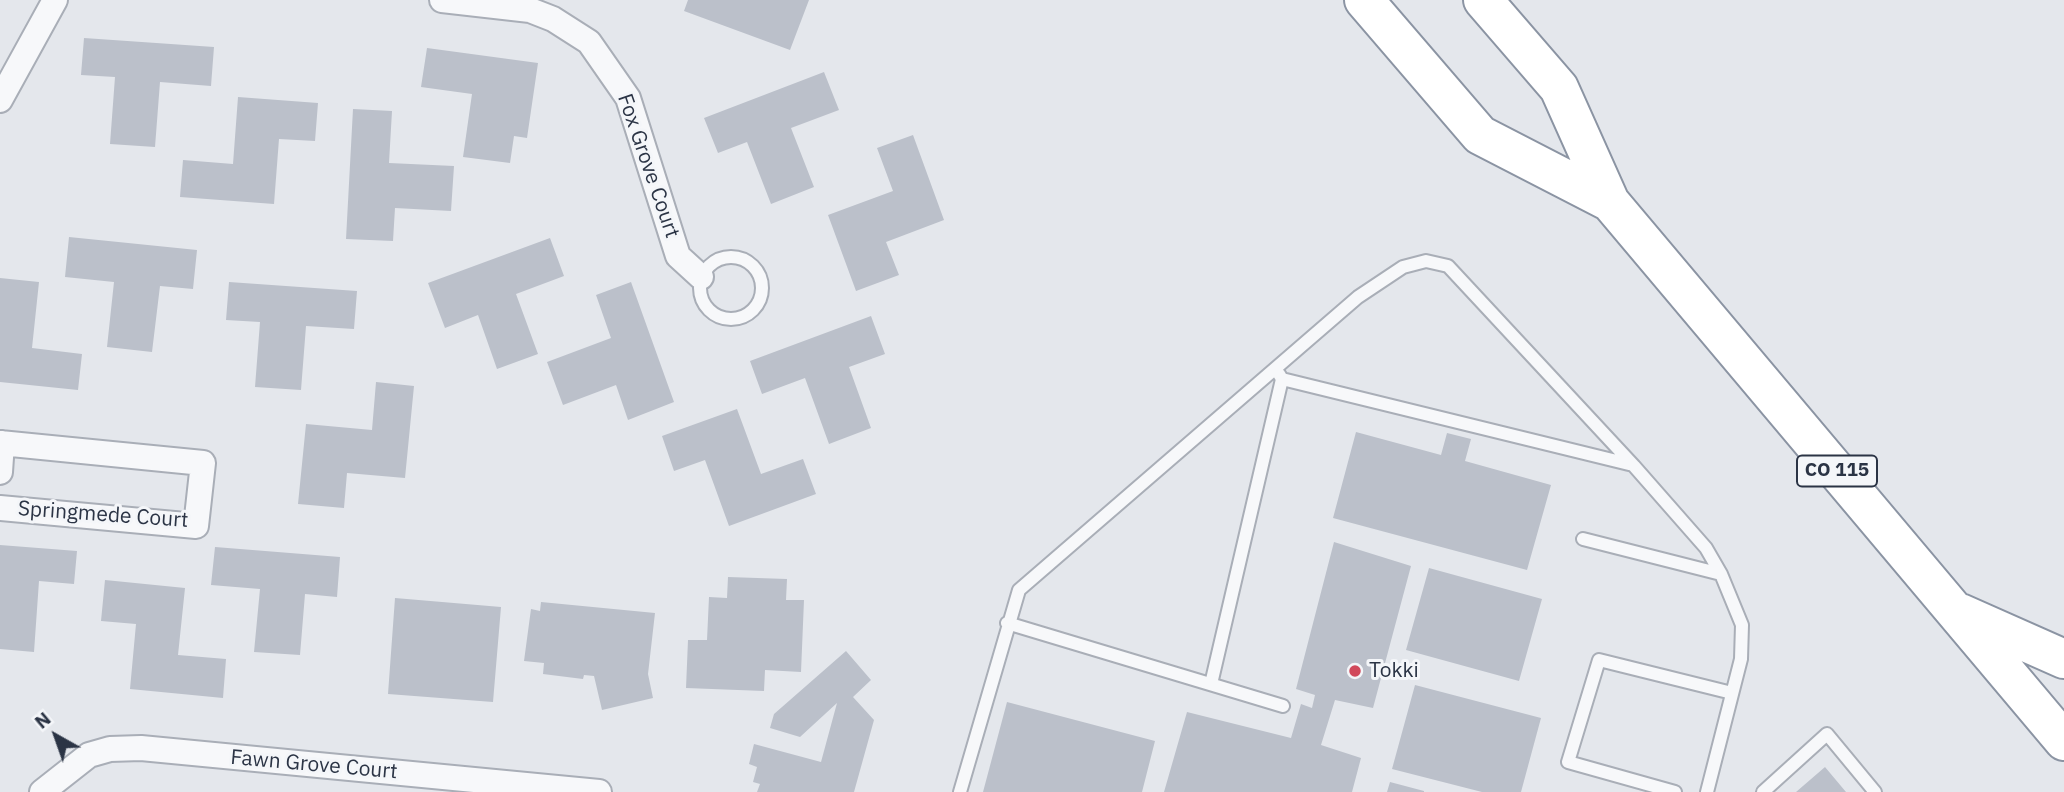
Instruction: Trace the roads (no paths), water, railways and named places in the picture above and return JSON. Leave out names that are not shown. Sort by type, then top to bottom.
[{"type":"highway","name":"CO 115","points":[[1364,0],[1480,135],[1610,202]]},
{"type":"highway","name":"CO 115","points":[[1483,0],[1559,88],[1610,202],[2064,741]]},
{"type":"highway","points":[[1954,611],[2022,638],[2064,659]]},
{"type":"street","points":[[0,100],[55,0]]},
{"type":"street","name":"Fox Grove Court","points":[[442,0],[530,10],[553,19],[589,42],[628,98],[678,256],[701,277]]},
{"type":"street","name":"Springmede Court","points":[[0,472],[1,443],[203,463],[196,526],[0,508]]},
{"type":"street","name":"Fawn Grove Court","points":[[42,792],[89,755],[110,749],[141,748],[599,792]]},
{"type":"lane","points":[[729,256],[737,257],[754,267],[760,276],[761,297],[748,314],[739,318],[719,317],[704,305],[699,287],[701,277],[711,262],[729,256]]},
{"type":"lane","points":[[960,792],[1007,623],[1019,590],[1279,373],[1358,297],[1403,267],[1426,261],[1448,266],[1706,548],[1721,574],[1742,625],[1741,659],[1707,792]]},
{"type":"lane","points":[[1279,373],[1633,466]]},
{"type":"lane","points":[[1211,684],[1279,373]]},
{"type":"lane","points":[[1583,539],[1721,574]]},
{"type":"lane","points":[[1007,623],[1283,706]]},
{"type":"lane","points":[[1675,792],[1568,762],[1599,660],[1732,693]]},
{"type":"lane","points":[[1763,792],[1827,734],[1875,792]]},
{"type":"place","name":"Tokki","points":[[1355,671]]}]
